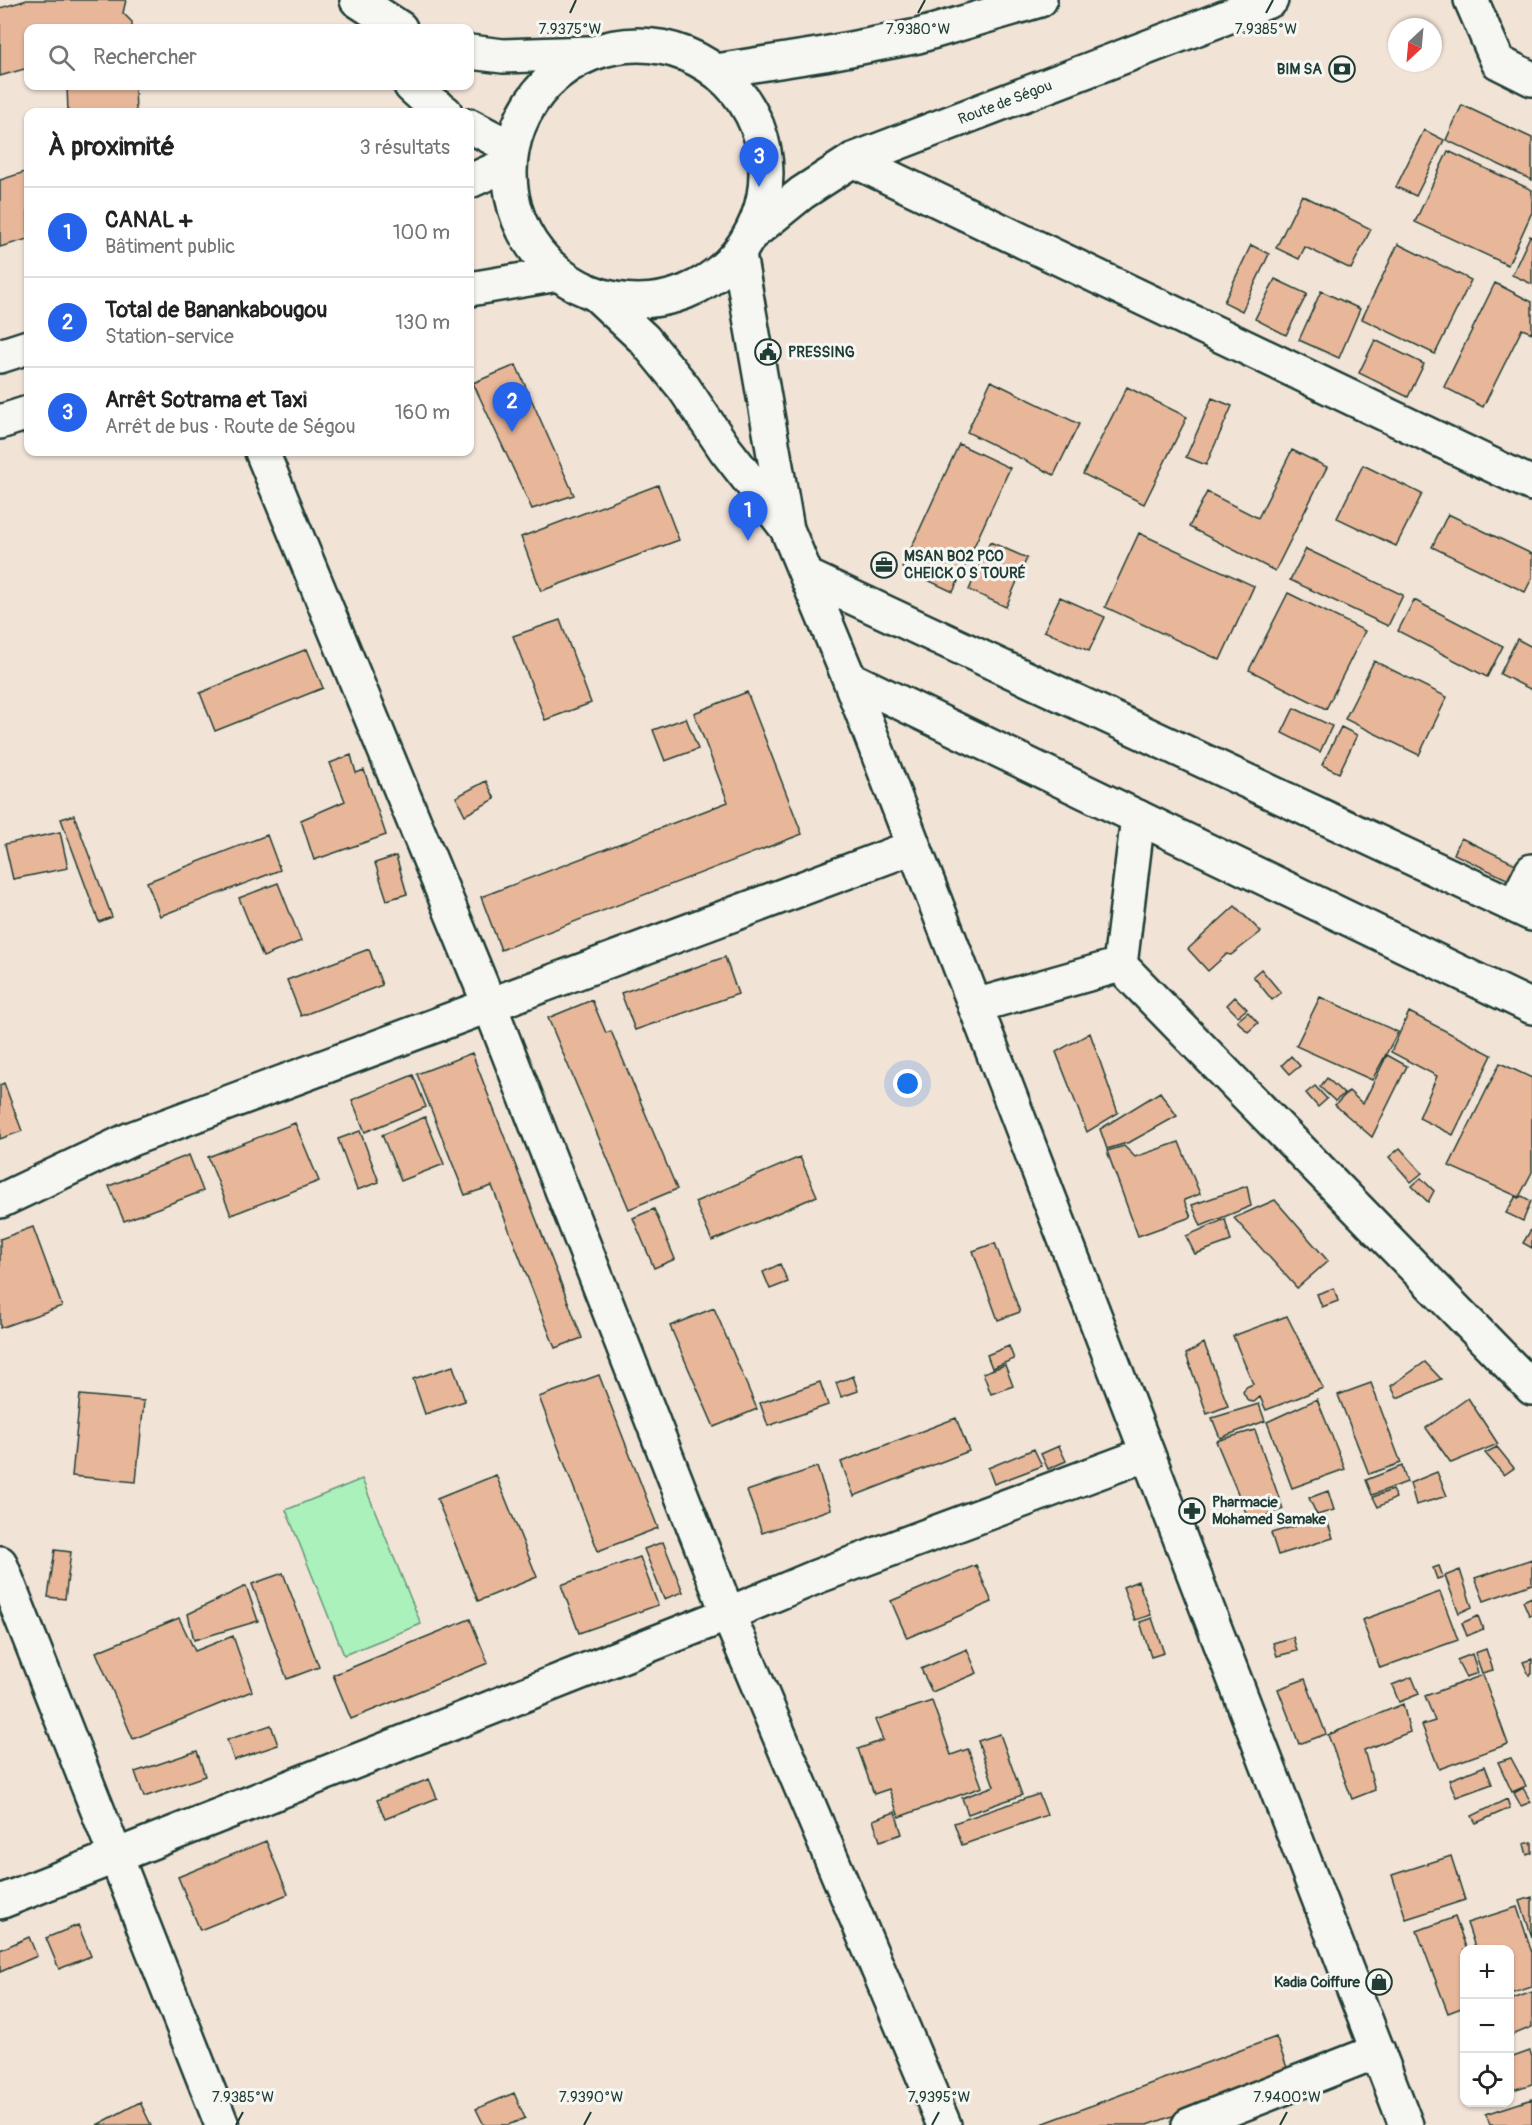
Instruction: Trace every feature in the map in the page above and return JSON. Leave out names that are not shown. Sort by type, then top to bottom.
[{"type":"main road","points":[[345,0],[360,24]]},
{"type":"main road","points":[[357,0],[394,24]]},
{"type":"main road","points":[[716,71],[918,36],[1040,0]]},
{"type":"main road","name":"Route de Ségou","points":[[746,243],[767,189],[764,145],[747,103],[716,71],[677,50],[632,44],[589,53],[553,75],[525,108],[509,155],[513,205],[530,243],[558,274],[598,296],[649,302],[699,287],[802,193],[853,160],[1271,0]]},
{"type":"main road","points":[[1471,0],[1498,62],[1532,79]]},
{"type":"main road","points":[[474,52],[503,56],[589,53]]},
{"type":"main road","points":[[415,90],[439,108]]},
{"type":"main road","points":[[474,129],[509,155],[474,178]]},
{"type":"main road","points":[[853,160],[1532,484]]},
{"type":"main road","points":[[746,243],[788,529],[849,678],[1406,2125]]},
{"type":"main road","points":[[474,288],[558,274]]},
{"type":"main road","points":[[598,296],[644,339],[684,388],[725,449],[788,529]]},
{"type":"main road","points":[[0,356],[24,348]]},
{"type":"main road","points":[[0,422],[24,414]]},
{"type":"main road","points":[[264,456],[490,1006],[728,1614],[944,2125]]},
{"type":"main road","points":[[807,576],[1523,909],[1532,871]]},
{"type":"main road","points":[[849,678],[1532,1007]]},
{"type":"main road","points":[[1120,964],[1138,817]]},
{"type":"main road","points":[[0,1201],[131,1139],[913,847]]},
{"type":"main road","points":[[975,1006],[1120,964]]},
{"type":"main road","points":[[1120,964],[1532,1388]]},
{"type":"main road","points":[[0,1902],[728,1614],[816,1577],[1147,1454]]},
{"type":"main road","points":[[0,1563],[222,2125]]},
{"type":"main road","points":[[1189,2125],[1378,2051]]},
{"type":"green space","points":[[362,1479],[421,1624],[344,1655],[286,1510]]},
{"type":"building","points":[[27,0],[126,0],[123,13],[132,24],[24,24],[24,69],[0,76],[0,8]]},
{"type":"building","points":[[67,90],[135,90],[136,108],[68,108]]},
{"type":"building","points":[[1462,105],[1532,138],[1532,180],[1446,140]]},
{"type":"building","points":[[1424,130],[1444,140],[1416,196],[1396,187]]},
{"type":"building","points":[[1448,151],[1532,190],[1532,212],[1508,265],[1415,222]]},
{"type":"building","points":[[24,172],[24,240],[0,247],[0,180]]},
{"type":"building","points":[[1302,195],[1371,229],[1351,269],[1305,247],[1299,259],[1276,248]]},
{"type":"building","points":[[1530,236],[1532,237],[1532,284],[1512,275]]},
{"type":"building","points":[[1398,244],[1471,280],[1435,354],[1362,319]]},
{"type":"building","points":[[1251,245],[1269,254],[1242,311],[1224,302]]},
{"type":"building","points":[[1275,279],[1307,294],[1286,335],[1255,319]]},
{"type":"building","points":[[1495,283],[1532,302],[1532,333],[1522,329],[1483,407],[1444,387]]},
{"type":"building","points":[[1321,291],[1360,309],[1339,358],[1299,340]]},
{"type":"building","points":[[1375,340],[1424,364],[1408,397],[1359,373]]},
{"type":"building","points":[[516,365],[574,495],[532,509],[474,383]]},
{"type":"building","points":[[991,381],[1079,424],[1054,475],[967,432]]},
{"type":"building","points":[[1127,387],[1187,417],[1144,504],[1083,474]]},
{"type":"building","points":[[1212,398],[1232,406],[1206,465],[1186,457]]},
{"type":"building","points":[[959,444],[1010,468],[953,592],[902,568]]},
{"type":"building","points":[[1292,450],[1327,467],[1275,571],[1189,527],[1207,492],[1258,518]]},
{"type":"building","points":[[1363,465],[1422,494],[1396,546],[1337,518]]},
{"type":"building","points":[[658,485],[679,540],[541,591],[521,537]]},
{"type":"building","points":[[1448,514],[1532,554],[1532,578],[1525,592],[1432,547]]},
{"type":"building","points":[[1139,533],[1254,586],[1220,660],[1105,607]]},
{"type":"building","points":[[990,542],[1027,558],[1006,607],[969,590]]},
{"type":"building","points":[[1306,549],[1403,595],[1388,626],[1290,580]]},
{"type":"building","points":[[1288,593],[1365,631],[1326,709],[1249,670]]},
{"type":"building","points":[[1060,597],[1105,617],[1089,651],[1044,631]]},
{"type":"building","points":[[1414,600],[1503,646],[1487,677],[1398,631]]},
{"type":"building","points":[[560,620],[591,703],[545,720],[513,636]]},
{"type":"building","points":[[1517,639],[1532,647],[1532,690],[1500,674]]},
{"type":"building","points":[[307,649],[323,688],[215,731],[200,693]]},
{"type":"building","points":[[1374,661],[1447,697],[1419,755],[1345,719]]},
{"type":"building","points":[[747,692],[802,834],[501,950],[481,897],[728,802],[694,713]]},
{"type":"building","points":[[1294,708],[1332,726],[1320,752],[1282,733]]},
{"type":"building","points":[[686,718],[698,749],[665,761],[653,730]]},
{"type":"building","points":[[1341,727],[1357,735],[1339,773],[1322,765]]},
{"type":"building","points":[[351,755],[356,773],[364,770],[386,835],[314,860],[301,820],[345,801],[330,763]]},
{"type":"building","points":[[486,781],[495,799],[465,815],[456,797]]},
{"type":"building","points":[[74,815],[112,917],[99,922],[61,819]]},
{"type":"building","points":[[60,832],[68,868],[13,879],[5,844]]},
{"type":"building","points":[[267,835],[280,870],[160,916],[147,882]]},
{"type":"building","points":[[1461,838],[1520,866],[1513,882],[1454,854]]},
{"type":"building","points":[[396,856],[407,894],[387,900],[375,863]]},
{"type":"building","points":[[278,883],[301,941],[263,957],[239,898]]},
{"type":"building","points":[[1235,906],[1261,932],[1231,955],[1227,954],[1208,971],[1188,949]]},
{"type":"building","points":[[369,949],[382,985],[301,1016],[287,980]]},
{"type":"building","points":[[725,957],[738,994],[635,1030],[621,993]]},
{"type":"building","points":[[1261,969],[1281,993],[1272,1000],[1253,976]]},
{"type":"building","points":[[1235,997],[1247,1009],[1238,1016],[1227,1005]]},
{"type":"building","points":[[1320,997],[1398,1032],[1372,1080],[1296,1046]]},
{"type":"building","points":[[592,1000],[606,1033],[611,1031],[677,1189],[629,1209],[548,1018]]},
{"type":"building","points":[[1248,1012],[1258,1023],[1248,1032],[1237,1021]]},
{"type":"building","points":[[1409,1012],[1492,1055],[1453,1135],[1419,1118],[1437,1076],[1391,1052]]},
{"type":"building","points":[[1090,1033],[1118,1113],[1087,1132],[1056,1052]]},
{"type":"building","points":[[472,1053],[582,1338],[555,1348],[492,1186],[465,1195],[417,1074]]},
{"type":"building","points":[[1387,1055],[1407,1066],[1372,1137],[1335,1105],[1349,1091],[1363,1104]]},
{"type":"building","points":[[1291,1056],[1300,1066],[1290,1074],[1282,1065]]},
{"type":"building","points":[[1500,1063],[1532,1078],[1532,1172],[1519,1197],[1449,1166]]},
{"type":"building","points":[[413,1075],[426,1107],[365,1132],[352,1100]]},
{"type":"building","points":[[1327,1078],[1344,1094],[1335,1101],[1320,1087]]},
{"type":"building","points":[[4,1083],[22,1131],[0,1139],[0,1085]]},
{"type":"building","points":[[1315,1086],[1327,1099],[1318,1107],[1306,1093]]},
{"type":"building","points":[[1160,1092],[1177,1116],[1130,1142],[1107,1149],[1100,1129]]},
{"type":"building","points":[[425,1117],[444,1164],[401,1181],[382,1135]]},
{"type":"building","points":[[295,1123],[319,1181],[231,1215],[208,1157]]},
{"type":"building","points":[[360,1131],[379,1182],[357,1190],[338,1139]]},
{"type":"building","points":[[1179,1142],[1200,1194],[1184,1200],[1191,1217],[1138,1236],[1107,1151],[1124,1146],[1135,1157]]},
{"type":"building","points":[[1400,1148],[1422,1173],[1411,1182],[1389,1157]]},
{"type":"building","points":[[189,1155],[203,1191],[124,1221],[109,1186]]},
{"type":"building","points":[[800,1157],[817,1196],[712,1241],[695,1202]]},
{"type":"building","points":[[1421,1178],[1434,1191],[1428,1202],[1412,1186]]},
{"type":"building","points":[[1247,1186],[1251,1206],[1201,1226],[1192,1205]]},
{"type":"building","points":[[1516,1196],[1518,1198],[1522,1196],[1531,1201],[1523,1221],[1506,1213]]},
{"type":"building","points":[[1275,1200],[1328,1261],[1297,1288],[1234,1218]]},
{"type":"building","points":[[654,1209],[675,1259],[654,1268],[633,1218]]},
{"type":"building","points":[[1225,1219],[1231,1241],[1195,1254],[1186,1236]]},
{"type":"building","points":[[33,1227],[62,1306],[0,1328],[0,1239]]},
{"type":"building","points":[[1532,1228],[1532,1248],[1523,1243]]},
{"type":"building","points":[[995,1243],[1020,1312],[998,1320],[973,1251]]},
{"type":"building","points":[[780,1264],[788,1282],[770,1289],[763,1272]]},
{"type":"building","points":[[1334,1288],[1338,1301],[1322,1307],[1317,1294]]},
{"type":"building","points":[[714,1308],[757,1409],[714,1427],[670,1326]]},
{"type":"building","points":[[1287,1316],[1323,1388],[1266,1410],[1260,1397],[1254,1402],[1248,1401],[1243,1392],[1246,1387],[1253,1384],[1233,1336]]},
{"type":"building","points":[[1204,1343],[1228,1406],[1207,1414],[1186,1354]]},
{"type":"building","points":[[1009,1346],[1014,1359],[992,1368],[987,1355]]},
{"type":"building","points":[[1425,1362],[1441,1379],[1397,1398],[1391,1386]]},
{"type":"building","points":[[1005,1365],[1013,1386],[991,1394],[983,1373]]},
{"type":"building","points":[[453,1366],[465,1401],[425,1414],[413,1379]]},
{"type":"building","points":[[599,1375],[658,1528],[598,1551],[539,1397]]},
{"type":"building","points":[[853,1376],[858,1391],[841,1397],[836,1383]]},
{"type":"building","points":[[820,1382],[828,1405],[768,1426],[760,1403]]},
{"type":"building","points":[[1371,1383],[1401,1463],[1369,1474],[1338,1395]]},
{"type":"building","points":[[80,1395],[144,1401],[136,1482],[72,1476]]},
{"type":"building","points":[[1468,1398],[1498,1444],[1451,1463],[1426,1428]]},
{"type":"building","points":[[1317,1399],[1345,1469],[1292,1488],[1267,1422]]},
{"type":"building","points":[[1259,1404],[1265,1421],[1220,1438],[1212,1418]]},
{"type":"building","points":[[956,1418],[969,1451],[854,1496],[841,1462]]},
{"type":"building","points":[[1255,1430],[1283,1509],[1250,1522],[1216,1441]]},
{"type":"building","points":[[1059,1446],[1066,1461],[1048,1469],[1041,1454]]},
{"type":"building","points":[[1497,1447],[1514,1468],[1504,1475],[1485,1453]]},
{"type":"building","points":[[1034,1449],[1042,1466],[994,1484],[988,1468]]},
{"type":"building","points":[[1402,1466],[1407,1482],[1372,1495],[1366,1480]]},
{"type":"building","points":[[817,1467],[831,1509],[762,1533],[747,1491]]},
{"type":"building","points":[[1437,1472],[1447,1496],[1416,1505],[1410,1483]]},
{"type":"building","points":[[496,1475],[537,1577],[478,1601],[437,1499]]},
{"type":"building","points":[[1392,1490],[1396,1498],[1378,1507],[1373,1497]]},
{"type":"building","points":[[1328,1491],[1334,1510],[1317,1515],[1309,1498]]},
{"type":"building","points":[[1326,1517],[1333,1538],[1278,1555],[1271,1533]]},
{"type":"building","points":[[663,1542],[683,1592],[664,1599],[644,1549]]},
{"type":"building","points":[[55,1550],[71,1552],[65,1599],[48,1597]]},
{"type":"building","points":[[640,1557],[658,1605],[579,1633],[561,1585]]},
{"type":"building","points":[[1532,1559],[1532,1584],[1484,1601],[1475,1578]]},
{"type":"building","points":[[976,1565],[992,1602],[907,1638],[891,1601]]},
{"type":"building","points":[[1439,1566],[1443,1577],[1437,1579],[1433,1568]]},
{"type":"building","points":[[1460,1570],[1472,1607],[1459,1613],[1445,1576]]},
{"type":"building","points":[[283,1573],[319,1667],[287,1679],[252,1584]]},
{"type":"building","points":[[1138,1581],[1151,1615],[1135,1620],[1123,1587]]},
{"type":"building","points":[[246,1586],[258,1621],[194,1640],[188,1614]]},
{"type":"building","points":[[1440,1592],[1458,1640],[1380,1668],[1362,1620]]},
{"type":"building","points":[[1532,1597],[1532,1614],[1529,1615],[1523,1601]]},
{"type":"building","points":[[1478,1616],[1483,1629],[1467,1636],[1462,1623]]},
{"type":"building","points":[[179,1618],[195,1651],[233,1636],[252,1691],[133,1739],[96,1652]]},
{"type":"building","points":[[1152,1618],[1164,1653],[1151,1657],[1140,1622]]},
{"type":"building","points":[[470,1619],[488,1663],[351,1719],[333,1675]]},
{"type":"building","points":[[1293,1637],[1297,1651],[1277,1656],[1273,1643]]},
{"type":"building","points":[[967,1649],[977,1673],[932,1692],[921,1669]]},
{"type":"building","points":[[1486,1649],[1493,1670],[1482,1673],[1475,1653]]},
{"type":"building","points":[[1472,1654],[1478,1673],[1466,1677],[1457,1660]]},
{"type":"building","points":[[1532,1659],[1532,1674],[1529,1675],[1523,1662]]},
{"type":"building","points":[[1483,1675],[1508,1744],[1439,1769],[1422,1725],[1435,1721],[1425,1696]]},
{"type":"building","points":[[1412,1677],[1419,1694],[1399,1702],[1392,1685]]},
{"type":"building","points":[[1305,1679],[1326,1734],[1299,1744],[1278,1689]]},
{"type":"building","points":[[932,1701],[951,1755],[968,1749],[982,1787],[899,1817],[889,1789],[874,1794],[858,1749],[883,1740],[875,1720]]},
{"type":"building","points":[[1403,1704],[1410,1732],[1364,1750],[1375,1790],[1352,1799],[1328,1735]]},
{"type":"building","points":[[271,1725],[278,1745],[234,1760],[227,1740]]},
{"type":"building","points":[[1000,1734],[1022,1795],[968,1814],[962,1798],[994,1786],[978,1741]]},
{"type":"building","points":[[197,1751],[205,1776],[144,1797],[135,1772]]},
{"type":"building","points":[[1511,1758],[1526,1786],[1512,1792],[1498,1762]]},
{"type":"building","points":[[1485,1766],[1492,1784],[1456,1797],[1449,1780]]},
{"type":"building","points":[[429,1779],[437,1798],[385,1819],[377,1800]]},
{"type":"building","points":[[1523,1788],[1531,1802],[1521,1806],[1514,1793]]},
{"type":"building","points":[[1039,1794],[1047,1815],[962,1845],[954,1823]]},
{"type":"building","points":[[1507,1799],[1510,1808],[1476,1823],[1472,1816]]},
{"type":"building","points":[[895,1812],[902,1834],[880,1841],[873,1820]]},
{"type":"building","points":[[266,1841],[288,1894],[200,1930],[178,1877]]},
{"type":"building","points":[[1532,1842],[1532,1853],[1527,1855],[1524,1844]]},
{"type":"building","points":[[1451,1856],[1465,1900],[1406,1919],[1392,1875]]},
{"type":"building","points":[[1532,1897],[1532,1937],[1520,1901]]},
{"type":"building","points":[[1517,1907],[1532,1952],[1532,1987],[1514,1993],[1514,1945],[1474,1945],[1467,1923]]},
{"type":"building","points":[[1455,1917],[1465,1945],[1460,1945],[1460,2008],[1448,2013],[1417,1931]]},
{"type":"building","points":[[78,1925],[91,1956],[59,1969],[46,1938]]},
{"type":"building","points":[[29,1937],[37,1956],[0,1972],[0,1950]]},
{"type":"building","points":[[1532,1992],[1532,2027],[1514,2034],[1514,1999]]},
{"type":"building","points":[[1276,2037],[1289,2073],[1148,2125],[1039,2125]]},
{"type":"building","points":[[1530,2051],[1532,2084],[1514,2090],[1514,2057]]},
{"type":"building","points":[[514,2093],[525,2118],[508,2125],[484,2125],[476,2109]]},
{"type":"building","points":[[1532,2099],[1532,2125],[1490,2125],[1486,2114],[1514,2107],[1514,2105]]},
{"type":"building","points":[[140,2102],[151,2125],[97,2125]]},
{"type":"place","name":"BIM SA","points":[[1342,69]]},
{"type":"place","name":"Arrêt Sotrama et Taxi","points":[[759,187]]},
{"type":"place","name":"PRESSING","points":[[768,352]]},
{"type":"place","name":"Total de Banankabougou","points":[[512,432]]},
{"type":"place","name":"CANAL +","points":[[748,541]]},
{"type":"place","name":"MSAN B02 PCO CHEICK O S TOURÉ","points":[[884,565]]},
{"type":"place","name":"Pharmacie Mohamed Samake","points":[[1192,1511]]},
{"type":"place","name":"Kadia Coiffure","points":[[1379,1982]]}]
